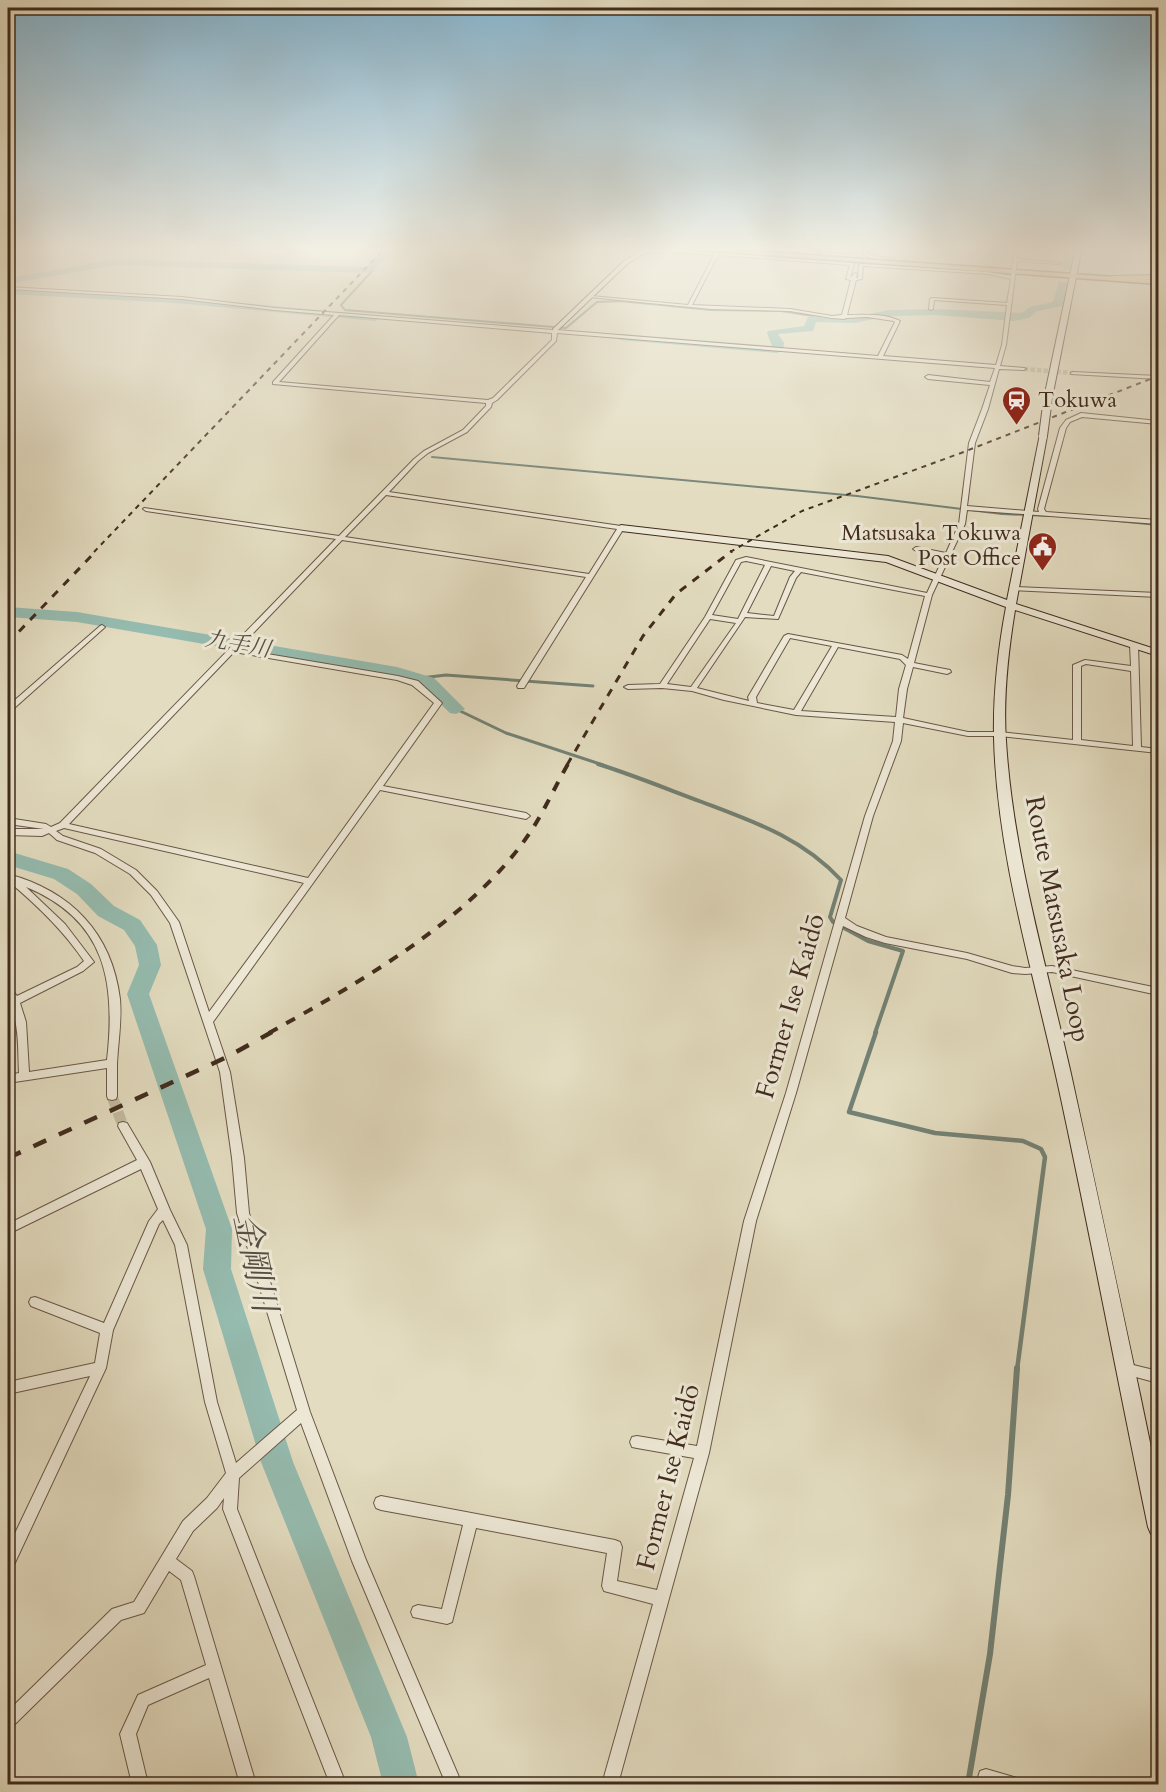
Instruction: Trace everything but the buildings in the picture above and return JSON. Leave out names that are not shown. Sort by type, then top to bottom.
[{"type":"main road","name":"Route Matsusaka Loop","points":[[1062,331],[1013,589],[1003,654],[1000,735],[1012,847],[1114,1306],[1158,1527]]},
{"type":"main road","points":[[621,528],[888,560],[1012,606],[1158,653]]},
{"type":"street","points":[[323,331],[275,383],[489,402],[495,399],[554,340],[556,331]]},
{"type":"street","points":[[585,331],[1024,369]]},
{"type":"street","points":[[880,357],[894,331]]},
{"type":"street","name":"Former Ise Kaidō","points":[[610,1785],[702,1453],[750,1221],[790,1093],[869,816],[897,741],[903,689],[929,595],[937,580],[937,573],[962,524],[972,442],[1004,345],[1005,331]]},
{"type":"street","points":[[944,362],[945,351]]},
{"type":"street","points":[[1144,377],[1158,371]]},
{"type":"street","points":[[1073,373],[1158,378]]},
{"type":"street","points":[[928,377],[992,384]]},
{"type":"street","points":[[8,832],[58,828],[426,452],[465,431],[489,406],[489,402]]},
{"type":"street","points":[[1042,513],[1041,509],[1063,428],[1068,421],[1081,415],[1158,423]]},
{"type":"street","points":[[385,493],[621,528],[521,686]]},
{"type":"street","points":[[965,508],[1158,522]]},
{"type":"street","points":[[146,509],[590,576]]},
{"type":"street","points":[[916,549],[948,555]]},
{"type":"street","points":[[662,686],[708,617],[738,561],[746,559],[929,595]]},
{"type":"street","points":[[693,689],[741,618],[769,564]]},
{"type":"street","points":[[708,617],[776,618],[793,577],[799,571]]},
{"type":"street","points":[[1013,589],[1158,596]]},
{"type":"street","points":[[8,710],[102,627]]},
{"type":"street","points":[[753,704],[752,697],[788,636],[902,657],[909,664],[947,671]]},
{"type":"street","points":[[796,713],[836,645]]},
{"type":"street","points":[[1134,645],[1137,748]]},
{"type":"street","points":[[208,1021],[438,703],[415,683],[390,676],[233,650]]},
{"type":"street","points":[[1077,742],[1077,665],[1085,662],[1135,669]]},
{"type":"street","points":[[628,687],[662,686],[693,689],[796,713],[900,720],[968,734],[1000,735],[1158,751]]},
{"type":"street","points":[[378,787],[526,816]]},
{"type":"street","points":[[8,821],[58,828],[310,881]]},
{"type":"street","points":[[58,828],[60,838],[98,851],[133,872],[154,893],[174,922],[225,1072],[238,1158],[243,1213],[304,1412],[364,1572],[454,1785]]},
{"type":"street","points":[[8,876],[39,902],[72,935],[89,962],[80,969],[15,1001]]},
{"type":"street","points":[[8,876],[59,898],[79,914],[99,940],[112,980],[117,1027],[112,1063],[112,1096]]},
{"type":"street","points":[[839,920],[875,938],[924,954],[967,956],[1025,971],[1040,967],[1158,992]]},
{"type":"street","points":[[8,991],[15,1001],[21,1022],[24,1075]]},
{"type":"street","points":[[8,1078],[112,1063]]},
{"type":"street","points":[[123,1126],[144,1162],[181,1245],[211,1402],[233,1475],[230,1509],[338,1785]]},
{"type":"street","points":[[8,1229],[144,1162]]},
{"type":"street","points":[[8,1562],[100,1368],[107,1330],[155,1221],[164,1210]]},
{"type":"street","points":[[35,1302],[107,1330]]},
{"type":"street","points":[[8,1388],[100,1368]]},
{"type":"street","points":[[1125,1369],[1158,1377]]},
{"type":"street","points":[[8,1721],[117,1614],[139,1608],[169,1562],[188,1526],[212,1503],[233,1475],[304,1412]]},
{"type":"street","points":[[637,1442],[702,1453]]},
{"type":"street","points":[[381,1503],[615,1547],[609,1586],[662,1599]]},
{"type":"street","points":[[418,1612],[447,1617],[471,1520]]},
{"type":"street","points":[[169,1562],[187,1576],[248,1785]]},
{"type":"street","points":[[140,1785],[128,1734],[144,1700],[213,1669]]},
{"type":"street","points":[[986,1777],[1011,1785]]},
{"type":"waterway","points":[[621,337],[777,350],[778,343],[772,333],[784,331]]},
{"type":"waterway","points":[[432,457],[857,496],[1002,514],[1049,516]]},
{"type":"waterway","points":[[1107,520],[1158,525]]},
{"type":"waterway","name":"九手川","points":[[8,612],[77,617],[397,672],[428,682],[456,709]]},
{"type":"waterway","points":[[421,678],[446,675],[593,686]]},
{"type":"waterway","points":[[456,709],[506,733],[603,765]]},
{"type":"waterway","points":[[598,764],[759,824],[794,842],[826,865],[841,880],[830,917],[833,922],[868,941],[903,951],[875,1033]]},
{"type":"waterway","name":"金剛川","points":[[8,858],[61,874],[84,889],[106,911],[132,925],[146,945],[150,965],[138,994],[219,1229],[217,1269],[277,1462],[389,1737],[401,1784]]},
{"type":"waterway","points":[[876,1032],[849,1112],[935,1133],[1023,1141],[1041,1149],[1045,1157],[1017,1370]]},
{"type":"waterway","points":[[968,1784],[990,1654],[1008,1495],[1017,1368]]},
{"type":"tunnel","points":[[1024,369],[1073,373]]},
{"type":"tunnel","points":[[112,1096],[123,1126]]},
{"type":"railway","points":[[94,552],[306,331]]},
{"type":"railway","points":[[730,552],[802,511],[961,453],[1158,376]]},
{"type":"railway","points":[[8,643],[96,551]]},
{"type":"railway","points":[[567,765],[643,636],[676,594],[732,551]]},
{"type":"railway","points":[[269,1033],[341,992],[414,945],[481,890],[509,860],[533,828],[568,764]]},
{"type":"railway","points":[[8,1158],[227,1057],[272,1032]]},
{"type":"place","name":"Tokuwa","points":[[1017,426]]},
{"type":"place","name":"Matsusaka Tokuwa Post Office","points":[[1042,572]]}]
